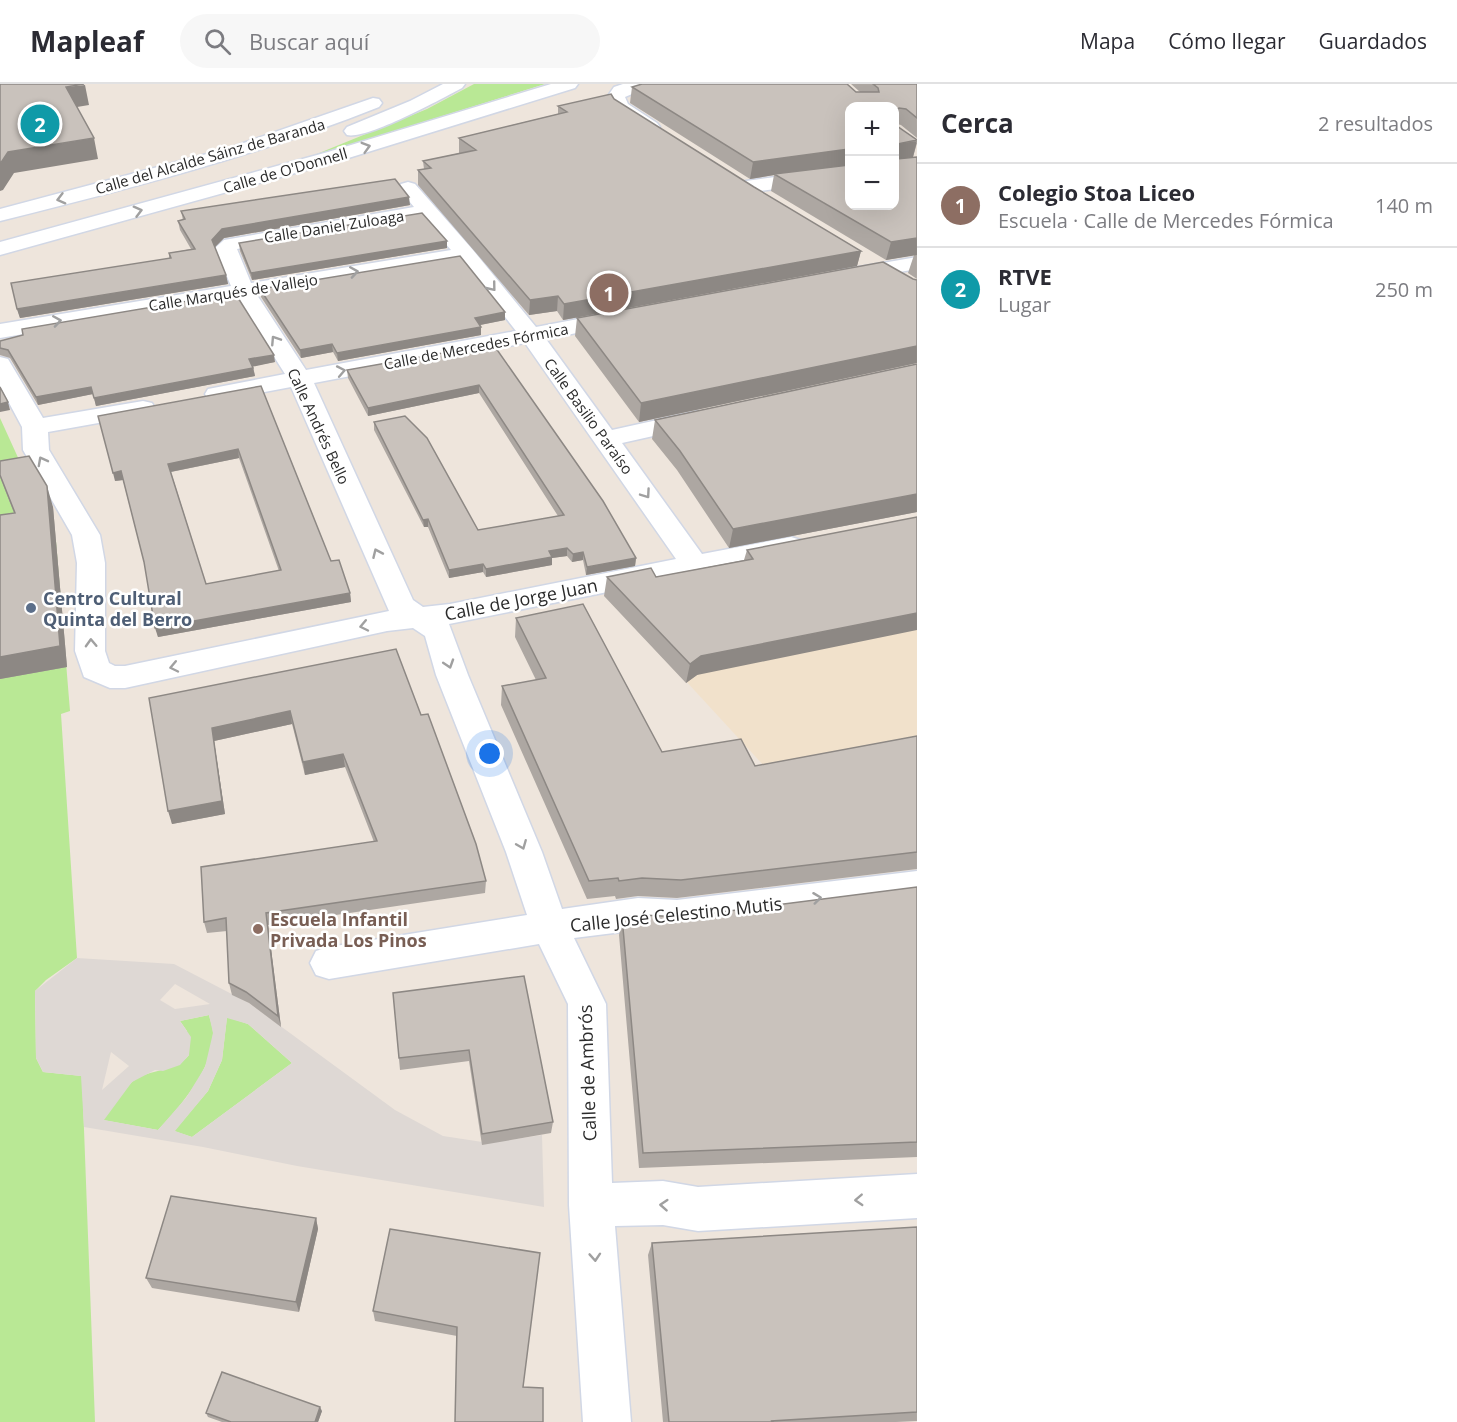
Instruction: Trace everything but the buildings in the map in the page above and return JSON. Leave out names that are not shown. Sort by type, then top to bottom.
[{"type":"street","name":"Calle del Alcalde Sáinz de Baranda","points":[[0,235],[251,165],[343,136],[416,105],[456,84]]},
{"type":"street","name":"Calle de O'Donnell","points":[[0,249],[335,156],[569,84]]},
{"type":"street","points":[[640,84],[620,91],[616,97],[620,107],[669,138]]},
{"type":"street","name":"Calle del Alcalde Sáinz de Baranda","points":[[0,215],[244,149],[330,121],[410,87]]},
{"type":"street","points":[[746,188],[845,174]]},
{"type":"street","points":[[727,175],[769,201]]},
{"type":"street","name":"Calle Basilio Paraíso","points":[[408,189],[466,254],[531,335],[607,438],[695,565]]},
{"type":"street","name":"Calle Daniel Zuloaga","points":[[242,241],[426,211]]},
{"type":"street","name":"Calle Andrés Bello","points":[[242,241],[226,248],[243,290],[300,379],[398,600],[402,607],[419,617]]},
{"type":"street","name":"Calle Marqués de Vallejo","points":[[0,331],[466,254]]},
{"type":"street","points":[[821,280],[874,262],[913,273]]},
{"type":"street","name":"Calle de Mercedes Fórmica","points":[[196,398],[637,315]]},
{"type":"street","points":[[0,364],[35,428],[162,404]]},
{"type":"street","points":[[607,438],[720,414]]},
{"type":"street","name":"Calle de Jorge Juan","points":[[35,428],[36,450],[86,535],[91,563],[90,651],[95,669],[110,677],[125,677],[387,621],[450,614],[812,543]]},
{"type":"street","name":"Calle de Ambrós","points":[[419,617],[438,631],[452,675],[525,852],[550,927],[587,1004],[591,1205],[607,1422]]},
{"type":"street","name":"Calle José Celestino Mutis","points":[[329,963],[638,914],[677,915],[917,886]]},
{"type":"street","points":[[591,1205],[663,1203],[698,1209],[917,1196]]},
{"type":"shaded area","points":[[917,546],[917,785],[777,780],[626,616]]},
{"type":"shaded area","points":[[77,958],[174,964],[249,1003],[395,1110],[443,1136],[489,1143],[542,1135],[544,1207],[297,1166],[84,1127],[81,1076],[43,1072],[36,1058],[35,991]],"holes":[[[175,984],[210,1004],[175,1009],[160,1000]],[[209,1015],[213,1033],[205,1067],[186,1098],[158,1130],[104,1120],[132,1082],[155,1070],[163,1071],[180,1065],[189,1055],[191,1037],[180,1021]],[[227,1018],[248,1024],[292,1063],[192,1137],[175,1131],[208,1091],[222,1060]],[[111,1052],[129,1066],[102,1090]]]},
{"type":"green space","points":[[474,84],[545,84],[307,158],[427,109]]},
{"type":"green space","points":[[0,418],[56,541],[70,711],[61,714],[77,958],[46,980],[35,991],[36,1058],[43,1072],[82,1076],[95,1422],[0,1422]]},
{"type":"green space","points":[[209,1015],[213,1033],[208,1060],[194,1086],[158,1130],[103,1120],[132,1082],[146,1074],[176,1065],[189,1055],[187,1031],[180,1021]]},
{"type":"green space","points":[[227,1017],[248,1024],[292,1063],[192,1137],[174,1131],[208,1091],[222,1060]]},
{"type":"place","name":"RTVE","points":[[40,124]]},
{"type":"place","name":"Colegio Stoa Liceo","points":[[609,293]]},
{"type":"place","name":"Centro Cultural Quinta del Berro","points":[[31,608]]},
{"type":"place","name":"Escuela Infantil Privada Los Pinos","points":[[258,929]]}]
